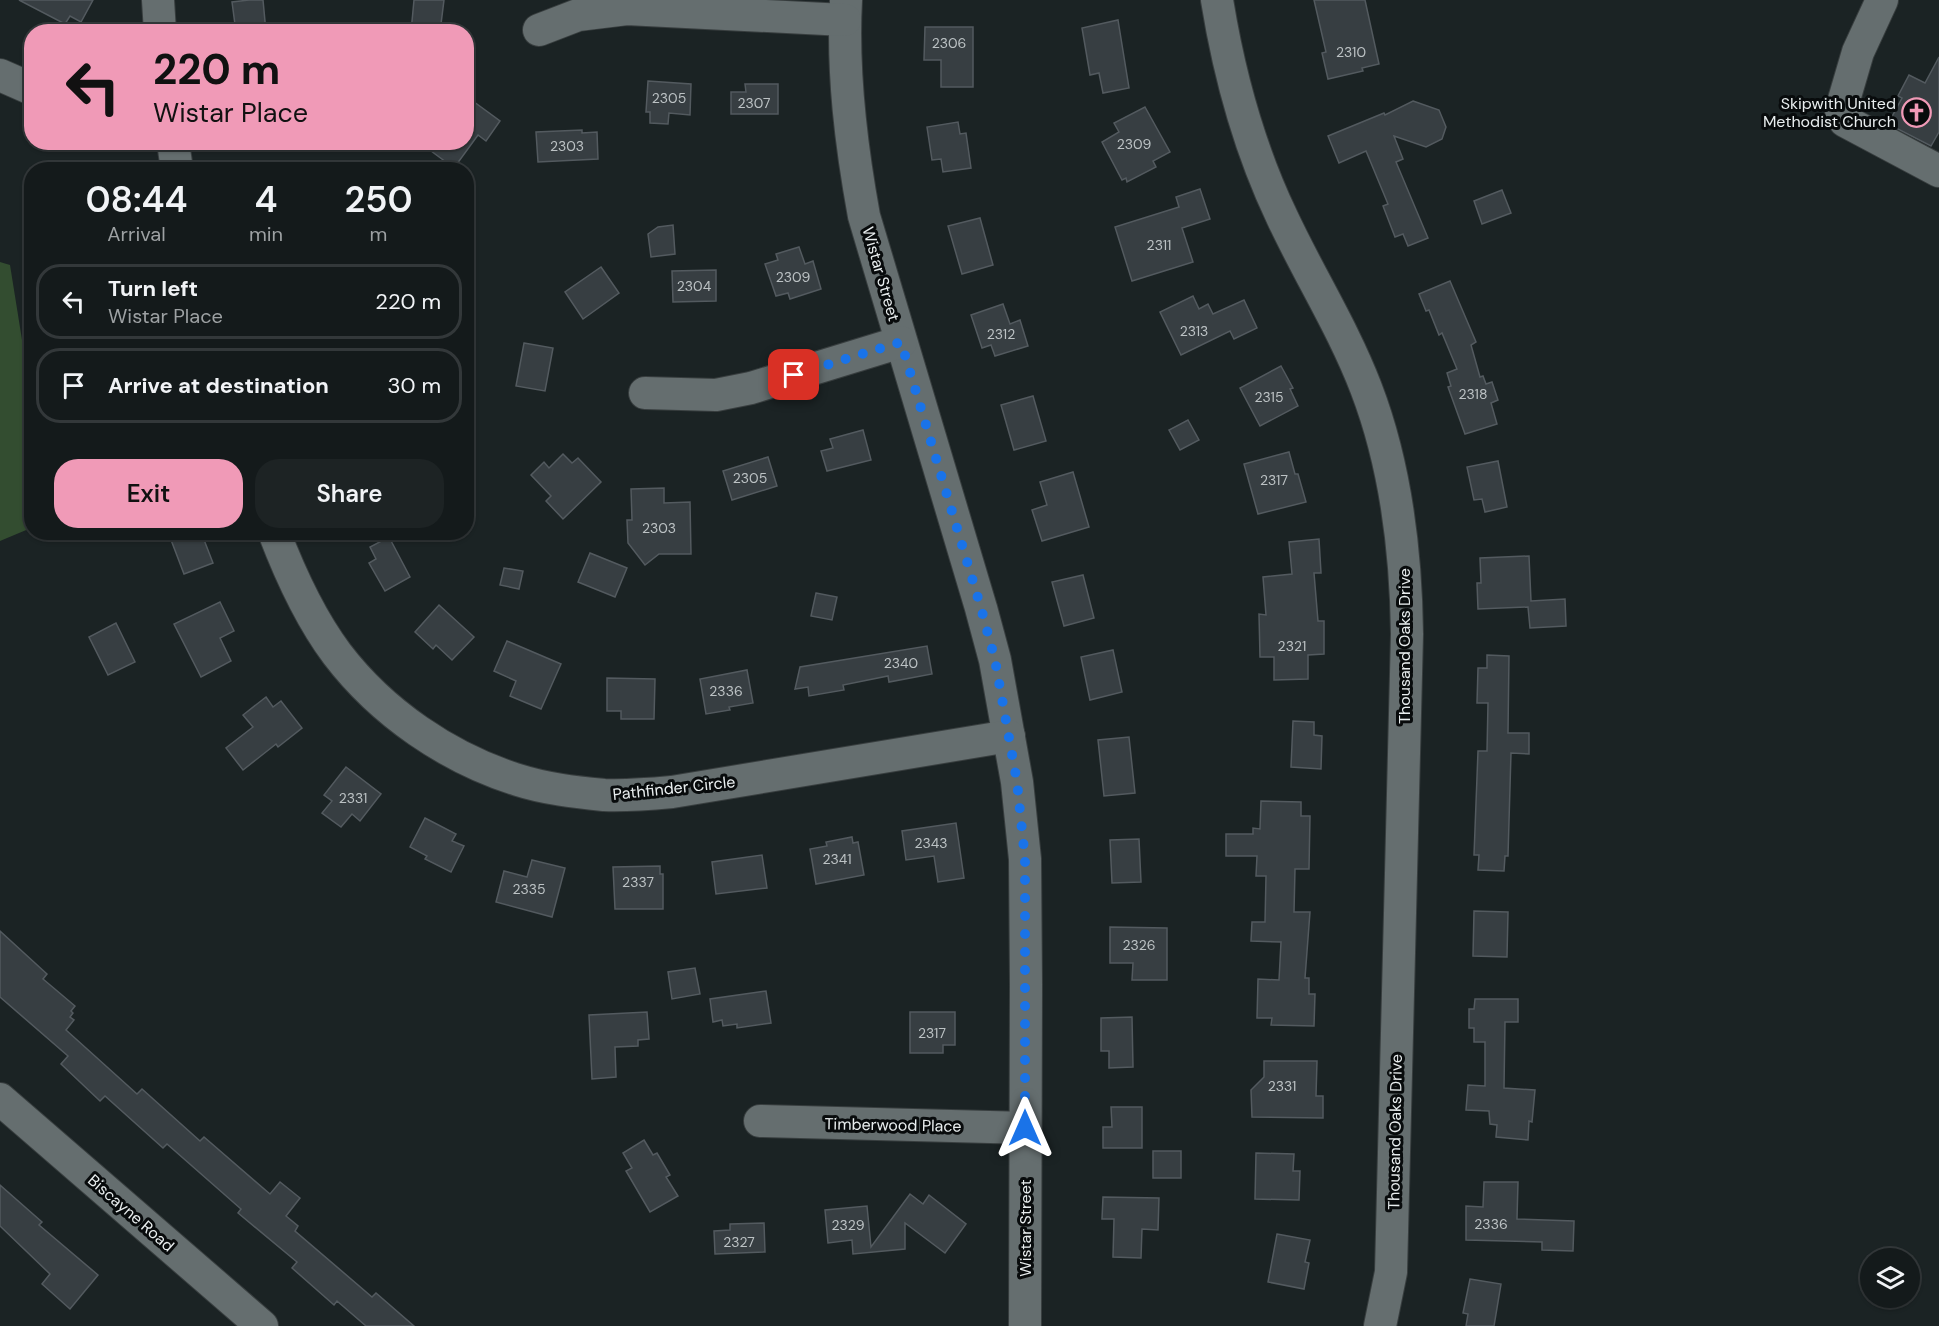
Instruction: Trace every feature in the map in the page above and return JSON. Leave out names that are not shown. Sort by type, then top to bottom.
[{"type":"street","points":[[158,0],[160,24]]},
{"type":"street","name":"Thousand Oaks Drive","points":[[1217,0],[1227,58],[1254,151],[1281,217],[1343,335],[1367,391],[1388,461],[1402,542],[1407,634],[1391,1272],[1380,1326]]},
{"type":"street","points":[[1882,0],[1858,52],[1841,110],[1845,121],[1939,171]]},
{"type":"street","points":[[539,30],[578,15],[627,9],[846,10]]},
{"type":"street","name":"Wistar Street","points":[[846,10],[844,72],[864,216],[981,608],[995,660],[1017,782],[1025,859],[1025,1326]]},
{"type":"street","points":[[0,75],[24,86]]},
{"type":"street","points":[[645,393],[716,395],[751,388],[901,342]]},
{"type":"street","name":"Pathfinder Circle","points":[[277,540],[295,582],[324,635],[338,656],[380,701],[422,734],[450,750],[520,781],[556,789],[605,795],[672,792],[1009,736]]},
{"type":"street","name":"Biscayne Road","points":[[0,1099],[259,1325]]},
{"type":"street","name":"Timberwood Place","points":[[760,1121],[1025,1128]]},
{"type":"green space","points":[[0,262],[10,265],[24,352],[24,531],[0,541]]},
{"type":"building","points":[[19,0],[93,0],[81,22],[70,16],[65,24]]},
{"type":"building","points":[[263,0],[265,24],[235,24],[232,2]]},
{"type":"building","points":[[414,0],[444,0],[441,24],[412,24]]},
{"type":"building","points":[[1314,0],[1365,0],[1379,64],[1362,68],[1363,71],[1328,79],[1322,53],[1326,52]]},
{"type":"building","points":[[1118,20],[1129,88],[1103,93],[1099,73],[1090,75],[1082,28]]},
{"type":"building","points":[[925,27],[973,27],[973,87],[941,87],[941,60],[924,60]]},
{"type":"building","name":"Skipwith United Methodist Church","points":[[1939,57],[1939,132],[1931,146],[1888,124],[1902,98],[1898,96],[1909,75],[1925,83]]},
{"type":"building","points":[[648,81],[691,84],[690,115],[669,113],[668,124],[650,123],[650,112],[646,112]]},
{"type":"building","points":[[745,84],[778,84],[778,114],[731,114],[731,92],[746,92]]},
{"type":"building","points":[[1413,101],[1439,110],[1446,127],[1442,139],[1426,147],[1394,136],[1403,159],[1396,162],[1428,238],[1408,246],[1403,234],[1395,237],[1383,206],[1388,204],[1366,151],[1339,163],[1328,136],[1384,113],[1385,115]]},
{"type":"building","points":[[474,102],[500,121],[486,141],[478,135],[474,140]]},
{"type":"building","points":[[1145,107],[1170,152],[1153,161],[1156,167],[1127,182],[1126,178],[1122,180],[1102,142],[1119,132],[1114,123]]},
{"type":"building","points":[[958,122],[960,134],[966,133],[971,168],[943,172],[941,159],[932,160],[927,127]]},
{"type":"building","points":[[582,130],[582,133],[597,132],[598,159],[538,162],[536,132]]},
{"type":"building","points":[[430,150],[467,150],[458,162],[446,162]]},
{"type":"building","points":[[1200,189],[1210,219],[1182,228],[1193,262],[1132,281],[1115,227],[1179,207],[1176,197]]},
{"type":"building","points":[[1502,190],[1511,213],[1482,224],[1474,201]]},
{"type":"building","points":[[980,218],[993,265],[962,274],[948,226]]},
{"type":"building","points":[[673,225],[675,254],[651,257],[648,234],[658,227]]},
{"type":"building","points":[[799,247],[805,264],[813,261],[821,289],[790,299],[788,293],[776,296],[765,264],[778,260],[776,254]]},
{"type":"building","points":[[601,267],[619,293],[583,319],[565,292]]},
{"type":"building","points":[[716,270],[716,301],[673,302],[672,271]]},
{"type":"building","points":[[1450,281],[1476,342],[1471,345],[1480,377],[1483,376],[1486,384],[1492,382],[1498,400],[1491,403],[1497,424],[1465,434],[1448,387],[1451,386],[1447,373],[1457,369],[1442,333],[1439,335],[1429,310],[1426,311],[1419,294]]},
{"type":"building","points":[[1193,296],[1199,309],[1208,304],[1213,314],[1244,300],[1257,328],[1234,339],[1230,331],[1181,355],[1160,312]]},
{"type":"building","points":[[1003,304],[1010,324],[1020,320],[1028,346],[995,356],[991,345],[982,348],[971,315]]},
{"type":"building","points":[[524,343],[553,348],[545,391],[516,386]]},
{"type":"building","points":[[1281,366],[1293,388],[1290,389],[1298,406],[1260,426],[1240,388]]},
{"type":"building","points":[[1033,396],[1046,441],[1014,450],[1001,405]]},
{"type":"building","points":[[1188,420],[1199,440],[1180,450],[1169,430]]},
{"type":"building","points":[[863,430],[871,460],[827,471],[821,451],[833,448],[830,439]]},
{"type":"building","points":[[1289,452],[1306,502],[1258,514],[1244,464]]},
{"type":"building","points":[[563,454],[572,463],[578,458],[601,482],[563,519],[546,501],[551,496],[531,475],[544,462],[549,468]]},
{"type":"building","points":[[768,457],[777,486],[732,500],[723,471]]},
{"type":"building","points":[[1498,461],[1507,507],[1485,512],[1482,499],[1474,500],[1467,467]]},
{"type":"building","points":[[1073,472],[1089,527],[1042,541],[1032,510],[1047,505],[1040,482]]},
{"type":"building","points":[[664,488],[664,503],[690,502],[691,554],[659,554],[645,565],[628,543],[627,520],[632,520],[631,489]]},
{"type":"building","points":[[1319,539],[1321,573],[1314,573],[1318,621],[1324,621],[1324,654],[1308,655],[1308,679],[1274,680],[1274,657],[1260,657],[1259,614],[1266,615],[1263,577],[1292,574],[1289,542]]},
{"type":"building","points":[[171,540],[204,540],[213,563],[184,574]]},
{"type":"building","points":[[383,540],[391,540],[410,577],[385,591],[369,563],[376,559],[370,547]]},
{"type":"building","points":[[590,553],[627,568],[615,597],[578,582]]},
{"type":"building","points":[[1529,556],[1531,601],[1565,599],[1566,626],[1530,628],[1528,607],[1478,609],[1477,583],[1481,583],[1480,558]]},
{"type":"building","points":[[504,568],[523,571],[519,589],[500,585]]},
{"type":"building","points":[[1083,575],[1094,618],[1064,626],[1052,582]]},
{"type":"building","points":[[816,593],[837,597],[832,620],[811,616]]},
{"type":"building","points":[[220,602],[234,631],[220,638],[231,661],[201,677],[174,624]]},
{"type":"building","points":[[439,605],[474,637],[452,660],[436,645],[433,649],[415,632]]},
{"type":"building","points":[[116,623],[135,662],[108,675],[89,637]]},
{"type":"building","points":[[507,641],[561,664],[541,709],[510,696],[516,681],[494,671]]},
{"type":"building","points":[[927,646],[932,674],[889,682],[888,676],[843,685],[844,690],[809,696],[808,687],[795,689],[800,667]]},
{"type":"building","points":[[1113,650],[1122,692],[1090,700],[1081,657]]},
{"type":"building","points":[[1487,655],[1509,656],[1508,733],[1529,733],[1529,754],[1511,753],[1508,856],[1505,856],[1504,871],[1478,870],[1479,855],[1474,855],[1478,751],[1487,751],[1488,703],[1477,703],[1478,668],[1487,668]]},
{"type":"building","points":[[747,670],[753,703],[706,714],[700,679]]},
{"type":"building","points":[[607,678],[655,679],[654,719],[621,719],[621,711],[607,711]]},
{"type":"building","points":[[266,697],[273,707],[281,701],[302,728],[278,747],[276,744],[243,770],[226,748],[253,727],[243,715]]},
{"type":"building","points":[[1293,721],[1314,722],[1314,735],[1322,736],[1321,769],[1291,767]]},
{"type":"building","points":[[1129,737],[1135,793],[1104,796],[1098,740]]},
{"type":"building","points":[[346,767],[381,794],[360,821],[352,814],[341,827],[322,813],[332,801],[324,795]]},
{"type":"building","points":[[1261,801],[1301,802],[1301,816],[1310,816],[1309,869],[1295,869],[1294,912],[1310,912],[1305,978],[1309,978],[1309,994],[1315,994],[1314,1026],[1271,1025],[1272,1018],[1257,1018],[1258,979],[1279,980],[1281,942],[1251,941],[1252,922],[1265,922],[1266,876],[1256,876],[1257,856],[1226,856],[1226,834],[1253,834],[1253,828],[1260,829]]},
{"type":"building","points":[[425,818],[456,834],[452,841],[464,846],[451,872],[425,859],[427,856],[410,847]]},
{"type":"building","points":[[956,823],[964,878],[938,882],[934,856],[906,860],[902,831]]},
{"type":"building","points":[[852,837],[853,843],[858,842],[864,875],[816,884],[810,849],[827,846],[826,842]]},
{"type":"building","points":[[1139,839],[1141,882],[1112,883],[1110,840]]},
{"type":"building","points":[[762,855],[767,888],[716,894],[712,862]]},
{"type":"building","points":[[532,860],[565,868],[552,917],[496,902],[504,871],[527,877]]},
{"type":"building","points":[[660,866],[660,874],[663,874],[663,909],[615,909],[613,867]]},
{"type":"building","points":[[1474,911],[1508,912],[1507,957],[1473,956]]},
{"type":"building","points":[[1110,927],[1167,928],[1167,980],[1132,980],[1133,963],[1110,963]]},
{"type":"building","points":[[0,931],[47,974],[43,979],[75,1006],[70,1017],[74,1020],[66,1030],[137,1094],[142,1089],[200,1141],[204,1137],[270,1194],[280,1182],[300,1198],[286,1216],[298,1226],[295,1231],[372,1297],[376,1293],[414,1326],[366,1326],[337,1301],[334,1305],[292,1268],[297,1262],[238,1213],[241,1209],[167,1144],[163,1148],[105,1096],[100,1101],[61,1064],[68,1056],[0,997]]},
{"type":"building","points":[[695,968],[700,994],[672,999],[668,972]]},
{"type":"building","points":[[766,991],[771,1023],[737,1028],[737,1024],[723,1026],[722,1020],[713,1022],[710,999]]},
{"type":"building","points":[[1475,999],[1518,999],[1518,1022],[1505,1022],[1504,1088],[1535,1090],[1528,1140],[1496,1137],[1497,1125],[1490,1124],[1489,1111],[1466,1110],[1468,1085],[1485,1086],[1485,1042],[1474,1042],[1474,1028],[1469,1028],[1469,1009],[1474,1009]]},
{"type":"building","points":[[647,1012],[649,1039],[638,1040],[638,1046],[615,1047],[616,1077],[592,1079],[589,1015]]},
{"type":"building","points":[[910,1012],[955,1012],[955,1045],[943,1045],[943,1053],[910,1053]]},
{"type":"building","points":[[1132,1017],[1133,1067],[1109,1068],[1109,1051],[1101,1051],[1101,1018]]},
{"type":"building","points":[[1264,1061],[1317,1061],[1316,1096],[1323,1096],[1323,1118],[1252,1117],[1251,1090],[1264,1077]]},
{"type":"building","points":[[1111,1107],[1142,1107],[1142,1148],[1103,1148],[1103,1127],[1112,1127]]},
{"type":"building","points":[[644,1140],[653,1155],[657,1153],[670,1175],[666,1177],[678,1196],[650,1212],[626,1171],[632,1168],[623,1153]]},
{"type":"building","points":[[1153,1151],[1181,1151],[1181,1178],[1153,1178]]},
{"type":"building","points":[[1256,1153],[1294,1154],[1293,1171],[1300,1171],[1299,1200],[1255,1199]]},
{"type":"building","points":[[1484,1182],[1518,1182],[1517,1219],[1574,1221],[1573,1251],[1542,1250],[1542,1242],[1466,1240],[1466,1206],[1483,1207]]},
{"type":"building","points":[[0,1185],[42,1222],[39,1225],[98,1275],[70,1309],[42,1284],[50,1274],[0,1226]]},
{"type":"building","points":[[910,1194],[923,1204],[929,1195],[966,1224],[945,1253],[905,1223],[905,1249],[853,1254],[852,1240],[828,1243],[825,1210],[867,1206],[871,1247]]},
{"type":"building","points":[[1103,1197],[1159,1198],[1158,1230],[1142,1229],[1141,1258],[1113,1257],[1114,1219],[1102,1219]]},
{"type":"building","points":[[764,1223],[765,1252],[715,1254],[714,1231],[730,1230],[730,1224]]},
{"type":"building","points":[[1277,1234],[1310,1240],[1305,1262],[1309,1263],[1304,1289],[1268,1282]]},
{"type":"building","points":[[1470,1279],[1501,1284],[1494,1326],[1466,1326],[1468,1314],[1463,1313]]},
{"type":"place","name":"Skipwith United Methodist Church","points":[[1917,112]]},
{"type":"route","points":[[794,375],[901,342],[995,660],[1017,782],[1025,859],[1025,1128]]}]
